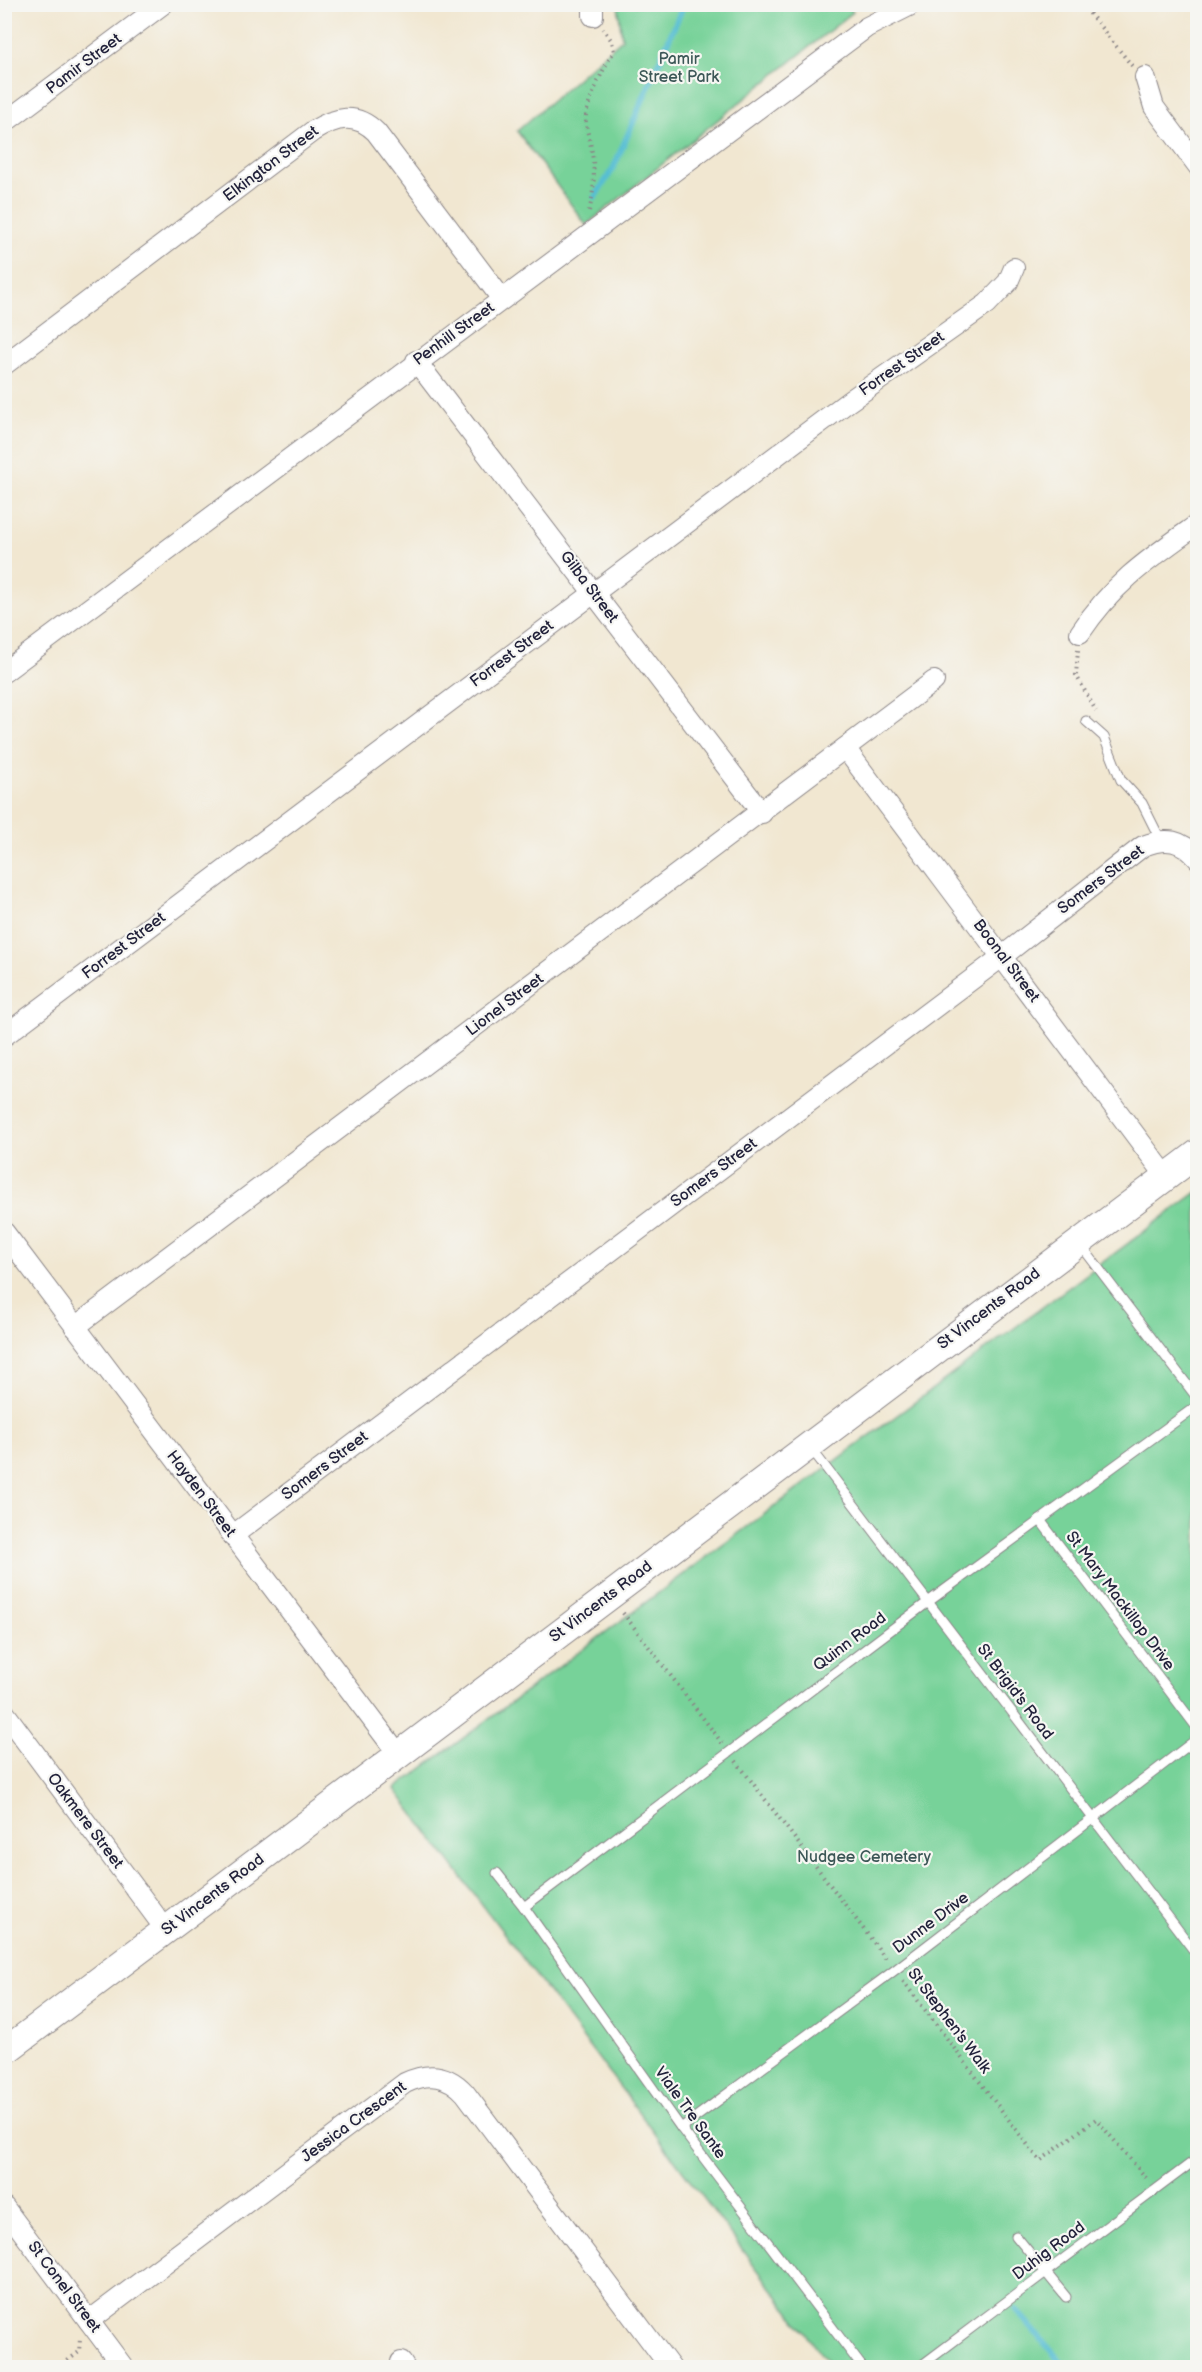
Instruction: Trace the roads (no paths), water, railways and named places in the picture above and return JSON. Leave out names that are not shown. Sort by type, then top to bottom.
[{"type":"main road","name":"St Vincents Road","points":[[4,2052],[1197,1153]]},
{"type":"street","name":"Pamir Street","points":[[4,123],[163,4]]},
{"type":"street","name":"Penhill Street","points":[[4,672],[416,361],[867,27],[909,6]]},
{"type":"street","points":[[1145,77],[1154,107],[1197,166]]},
{"type":"street","name":"Elkington Street","points":[[4,365],[313,130],[327,122],[347,117],[368,124],[376,132],[502,299]]},
{"type":"street","name":"Forrest Street","points":[[4,1036],[848,402],[987,304],[1004,287],[1014,268]]},
{"type":"street","name":"Gilba Street","points":[[416,361],[762,813]]},
{"type":"street","points":[[1080,633],[1097,607],[1122,581],[1197,524]]},
{"type":"street","name":"Lionel Street","points":[[75,1327],[762,813],[934,681]]},
{"type":"street","name":"Boonal Street","points":[[844,748],[1166,1176]]},
{"type":"street","name":"Somers Street","points":[[232,1536],[1002,956],[1143,846],[1160,839],[1179,842],[1197,859]]},
{"type":"street","name":"Hayden Street","points":[[4,1232],[399,1755]]},
{"type":"street","name":"Oakmere Street","points":[[4,1712],[166,1930]]},
{"type":"street","name":"Jessica Crescent","points":[[92,2324],[405,2083],[425,2076],[435,2076],[452,2080],[465,2093],[671,2367]]},
{"type":"street","name":"St Conel Street","points":[[4,2207],[124,2367]]},
{"type":"lane","points":[[1086,721],[1104,737],[1121,780],[1142,803],[1160,839]]},
{"type":"lane","points":[[1078,1242],[1197,1399]]},
{"type":"lane","name":"Quinn Road","points":[[524,1907],[928,1602],[1197,1404]]},
{"type":"lane","name":"St Brigid's Road","points":[[809,1445],[1197,1956]]},
{"type":"lane","name":"St Mary Mackillop Drive","points":[[1040,1520],[1197,1729]]},
{"type":"lane","name":"Dunne Drive","points":[[681,2128],[895,1970],[1197,1738]]},
{"type":"lane","name":"Viale Tre Sante","points":[[497,1873],[524,1907],[681,2128],[863,2367]]},
{"type":"lane","name":"Duhig Road","points":[[918,2367],[1197,2158]]},
{"type":"lane","points":[[1016,2236],[1066,2297]]},
{"type":"waterway","points":[[595,197],[613,169],[684,4]]},
{"type":"waterway","points":[[1016,2310],[1066,2368]]},
{"type":"park label","name":"Pamir Street Park","points":[[679,68]]},
{"type":"park label","name":"Nudgee Cemetery","points":[[864,1857]]}]
